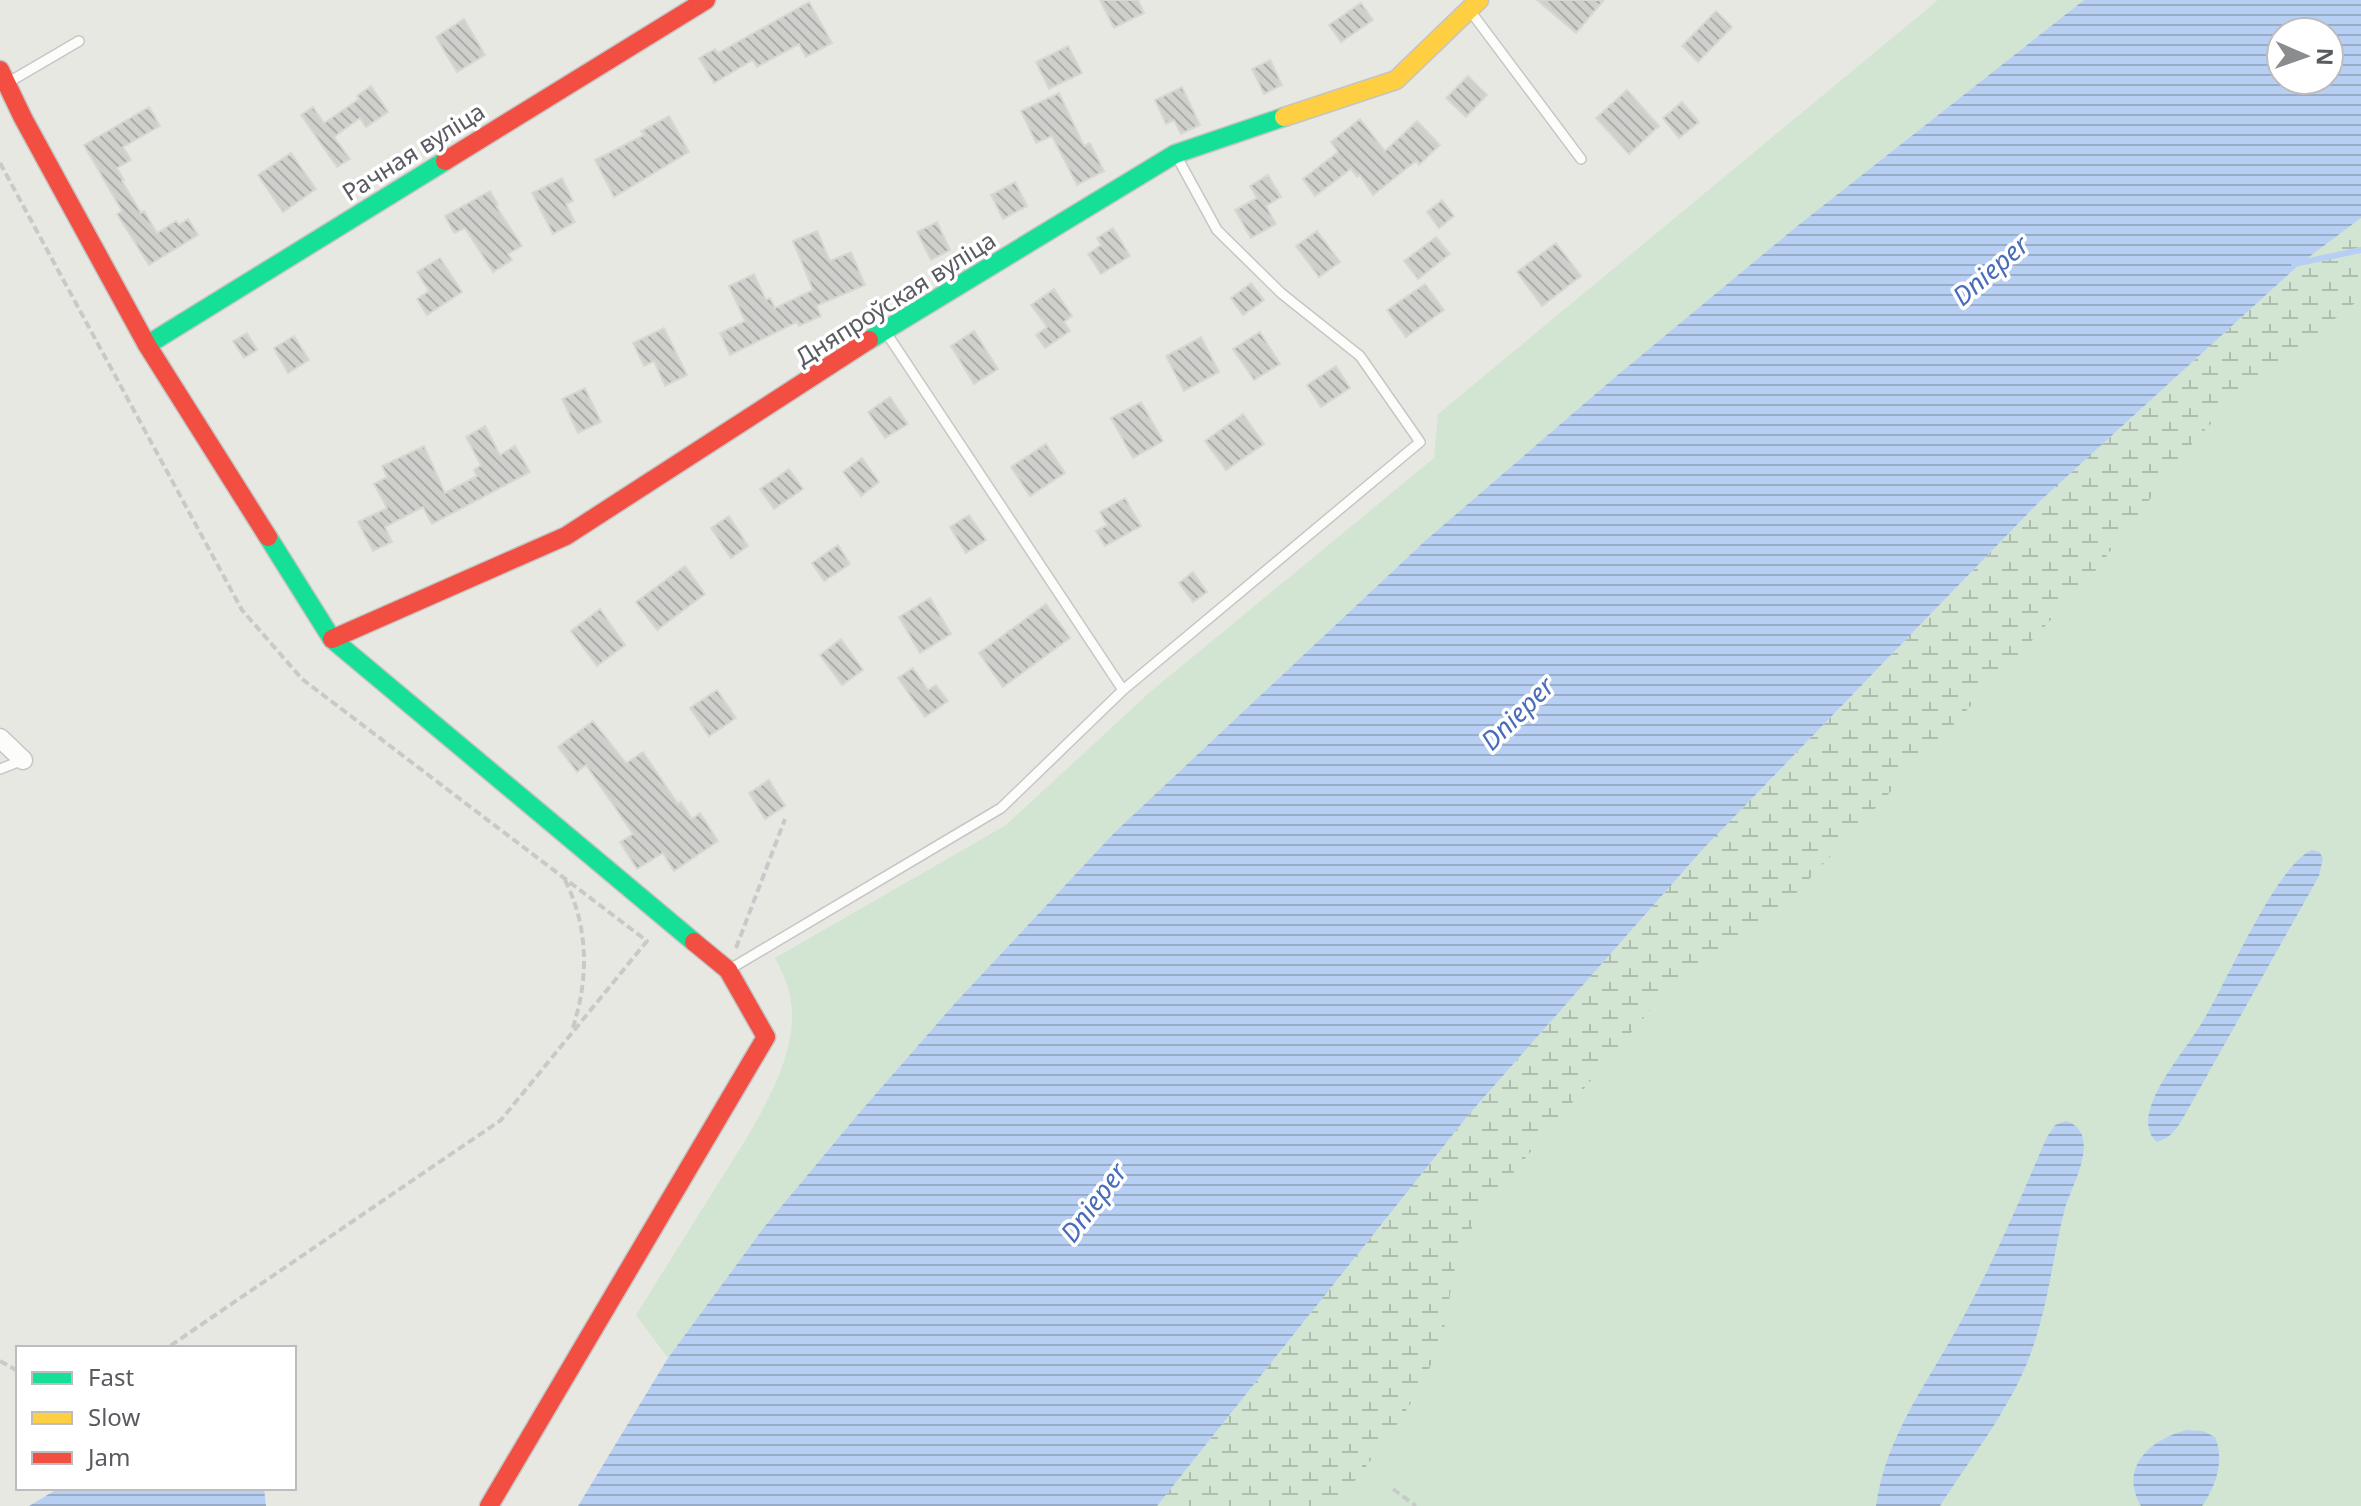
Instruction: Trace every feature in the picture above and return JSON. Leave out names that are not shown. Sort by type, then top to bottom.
[{"type":"street","name":"Рачная вуліца","points":[[147,345],[697,2]]},
{"type":"street","name":"Дняпроўская вуліца","points":[[332,639],[566,536],[885,330],[1175,154],[1396,80],[1474,5]]},
{"type":"street","points":[[3,77],[147,345],[332,639],[728,970],[766,1037],[489,1506]]},
{"type":"street","points":[[0,738],[23,760]]},
{"type":"lane","points":[[1474,5],[1581,159]]},
{"type":"lane","points":[[3,77],[79,41]]},
{"type":"lane","points":[[728,970],[1001,808],[1123,690],[1420,442],[1360,356],[1281,293],[1217,230],[1175,154]]},
{"type":"lane","points":[[885,330],[1123,690]]},
{"type":"lane","points":[[0,769],[23,760]]},
{"type":"path","points":[[0,163],[242,610],[302,679],[647,941],[501,1120],[170,1346]]},
{"type":"path","points":[[728,970],[785,819]]},
{"type":"path","points":[[564,878],[577,905],[583,926],[584,948],[579,1009],[570,1035]]},
{"type":"path","points":[[1393,1489],[1416,1506]]},
{"type":"green space","points":[[1938,0],[2084,0],[1796,227],[1614,378],[1425,541],[1115,832],[956,1002],[860,1112],[765,1226],[668,1358],[636,1315],[751,1130],[776,1083],[791,1034],[792,1011],[786,983],[775,958],[1006,825],[1150,692],[1434,458],[1438,414]]},
{"type":"green space","points":[[2361,218],[2361,1506],[1157,1506],[1470,1113]]},
{"type":"green space","points":[[2361,218],[2361,298],[2239,395],[2195,440],[2089,579],[1770,921],[1667,990],[1486,1205],[1459,1254],[1443,1331],[1421,1385],[1381,1447],[1335,1506],[1157,1506],[1470,1113],[1703,849],[2040,501],[2301,263]]},
{"type":"water","name":"Dnieper","points":[[2084,0],[2361,0],[2361,218],[2301,263],[2040,501],[1703,849],[1470,1113],[1157,1506],[578,1506],[668,1358],[765,1226],[956,1002],[1115,832],[1425,541],[1796,227]]},
{"type":"water","points":[[2312,850],[2319,852],[2323,858],[2319,876],[2182,1120],[2172,1134],[2157,1142],[2150,1134],[2148,1118],[2157,1092],[2204,1019],[2268,900],[2298,860]]},
{"type":"water","points":[[2066,1121],[2077,1127],[2084,1148],[2065,1208],[2047,1295],[2025,1369],[1991,1429],[1940,1506],[1876,1506],[1881,1479],[1900,1430],[1976,1292],[2047,1137],[2055,1125]]},
{"type":"water","points":[[2187,1430],[2203,1431],[2215,1437],[2218,1446],[2218,1473],[2207,1498],[2202,1506],[2141,1506],[2133,1479],[2142,1457],[2161,1440]]},
{"type":"water","points":[[56,1490],[264,1490],[266,1506],[29,1506]]},
{"type":"building","points":[[1100,0],[1138,0],[1144,13],[1114,28]]},
{"type":"building","points":[[1537,0],[1604,0],[1576,33]]},
{"type":"building","points":[[809,2],[832,43],[806,57],[799,44],[757,67],[753,60],[714,83],[699,58],[715,49],[718,53]]},
{"type":"building","points":[[1361,3],[1373,20],[1341,42],[1329,25]]},
{"type":"building","points":[[1716,11],[1732,27],[1698,62],[1682,46]]},
{"type":"building","points":[[464,19],[485,55],[457,72],[436,37]]},
{"type":"building","points":[[1068,46],[1082,73],[1049,89],[1036,62]]},
{"type":"building","points":[[1270,60],[1282,85],[1264,94],[1252,69]]},
{"type":"building","points":[[1468,76],[1487,95],[1466,117],[1446,98]]},
{"type":"building","points":[[371,86],[388,112],[366,127],[360,118],[334,137],[350,159],[337,167],[301,115],[313,107],[324,123],[359,99],[357,96]]},
{"type":"building","points":[[1182,87],[1200,125],[1181,134],[1174,120],[1166,124],[1155,100]]},
{"type":"building","points":[[1627,90],[1659,126],[1629,154],[1596,118]]},
{"type":"building","points":[[1059,93],[1084,146],[1090,143],[1104,171],[1077,185],[1052,136],[1036,143],[1021,111]]},
{"type":"building","points":[[1682,102],[1699,122],[1679,138],[1663,118]]},
{"type":"building","points":[[149,107],[160,126],[123,147],[131,160],[117,168],[141,213],[144,211],[157,233],[176,221],[179,225],[188,219],[198,235],[149,265],[117,214],[122,211],[84,145]]},
{"type":"building","points":[[669,116],[689,152],[614,197],[595,160],[644,135],[641,131]]},
{"type":"building","points":[[1360,119],[1385,151],[1417,121],[1440,145],[1419,165],[1416,161],[1373,195],[1360,175],[1357,177],[1351,169],[1315,196],[1303,179],[1338,152],[1331,142]]},
{"type":"building","points":[[291,153],[316,189],[283,212],[258,175]]},
{"type":"building","points":[[1268,175],[1281,197],[1266,206],[1276,224],[1251,238],[1235,210],[1257,198],[1250,186]]},
{"type":"building","points":[[562,178],[573,201],[566,204],[575,222],[553,234],[532,193]]},
{"type":"building","points":[[1015,182],[1027,206],[1003,219],[991,195]]},
{"type":"building","points":[[490,191],[522,246],[508,254],[512,260],[493,272],[465,228],[454,233],[445,216]]},
{"type":"building","points":[[1442,200],[1454,216],[1439,228],[1427,212]]},
{"type":"building","points":[[937,222],[950,250],[931,260],[917,232]]},
{"type":"building","points":[[1113,228],[1130,256],[1101,274],[1088,254],[1101,245],[1097,238]]},
{"type":"building","points":[[817,231],[830,261],[851,252],[865,285],[816,306],[821,316],[799,326],[797,322],[730,355],[720,333],[745,321],[729,286],[754,274],[766,300],[770,298],[775,308],[813,290],[793,241]]},
{"type":"building","points":[[1317,231],[1340,262],[1319,277],[1296,246]]},
{"type":"building","points":[[1436,237],[1450,254],[1418,279],[1404,261]]},
{"type":"building","points":[[1556,243],[1581,276],[1542,306],[1517,272]]},
{"type":"building","points":[[440,258],[462,292],[427,315],[417,299],[429,291],[417,272]]},
{"type":"building","points":[[1251,283],[1264,300],[1243,315],[1231,298]]},
{"type":"building","points":[[1425,284],[1444,310],[1406,337],[1387,310]]},
{"type":"building","points":[[1054,289],[1072,316],[1064,322],[1070,331],[1045,348],[1036,335],[1047,327],[1031,305]]},
{"type":"building","points":[[664,328],[687,375],[665,386],[654,361],[644,366],[633,343]]},
{"type":"building","points":[[974,331],[998,369],[974,384],[951,346]]},
{"type":"building","points":[[1260,332],[1280,364],[1254,380],[1233,349]]},
{"type":"building","points":[[247,333],[257,350],[244,358],[233,341]]},
{"type":"building","points":[[294,336],[309,360],[288,373],[274,348]]},
{"type":"building","points":[[1201,337],[1219,372],[1184,391],[1166,356]]},
{"type":"building","points":[[1336,366],[1350,388],[1321,407],[1307,385]]},
{"type":"building","points":[[585,388],[601,422],[578,433],[562,399]]},
{"type":"building","points":[[890,397],[908,424],[885,438],[868,412]]},
{"type":"building","points":[[1141,402],[1163,441],[1133,458],[1111,418]]},
{"type":"building","points":[[1243,414],[1264,444],[1226,470],[1205,441]]},
{"type":"building","points":[[485,426],[500,455],[515,446],[530,472],[432,524],[423,507],[385,527],[392,542],[373,551],[358,522],[387,508],[374,484],[387,477],[382,466],[424,446],[445,493],[477,476],[474,470],[481,465],[466,437]]},
{"type":"building","points":[[1046,444],[1065,473],[1030,496],[1011,467]]},
{"type":"building","points":[[862,458],[879,482],[861,496],[843,472]]},
{"type":"building","points":[[789,469],[803,489],[774,509],[760,489]]},
{"type":"building","points":[[1125,498],[1141,526],[1105,546],[1096,531],[1107,525],[1100,512]]},
{"type":"building","points":[[969,515],[986,540],[966,553],[950,527]]},
{"type":"building","points":[[729,516],[748,546],[731,558],[711,528]]},
{"type":"building","points":[[838,545],[850,564],[824,581],[812,563]]},
{"type":"building","points":[[685,566],[705,594],[657,630],[636,602]]},
{"type":"building","points":[[1193,572],[1207,592],[1193,602],[1179,583]]},
{"type":"building","points":[[930,598],[951,634],[920,653],[899,617]]},
{"type":"building","points":[[1046,604],[1070,638],[1003,687],[979,653]]},
{"type":"building","points":[[600,609],[625,645],[597,666],[571,631]]},
{"type":"building","points":[[841,639],[863,670],[842,685],[820,655]]},
{"type":"building","points":[[913,668],[928,690],[936,685],[948,701],[925,717],[898,678]]},
{"type":"building","points":[[717,690],[736,718],[709,736],[690,708]]},
{"type":"building","points":[[593,721],[626,763],[643,752],[678,804],[681,802],[692,819],[700,813],[718,841],[674,871],[663,853],[637,869],[620,842],[633,834],[586,765],[577,772],[558,747]]},
{"type":"building","points":[[769,780],[785,806],[765,819],[749,793]]},
{"type":"waterway","points":[[2294,264],[2361,250]]},
{"type":"traffic: fast","points":[[869,340],[1175,154],[1284,117]]},
{"type":"traffic: fast","points":[[147,345],[445,161]]},
{"type":"traffic: fast","points":[[268,537],[332,639],[694,942]]},
{"type":"traffic: slow","points":[[1284,117],[1396,80],[1479,0]]},
{"type":"traffic: jam","points":[[445,161],[706,0]]},
{"type":"traffic: jam","points":[[0,70],[147,345],[268,537]]},
{"type":"traffic: jam","points":[[332,639],[566,536],[869,340]]},
{"type":"traffic: jam","points":[[489,1506],[766,1037],[728,970],[694,942]]}]
